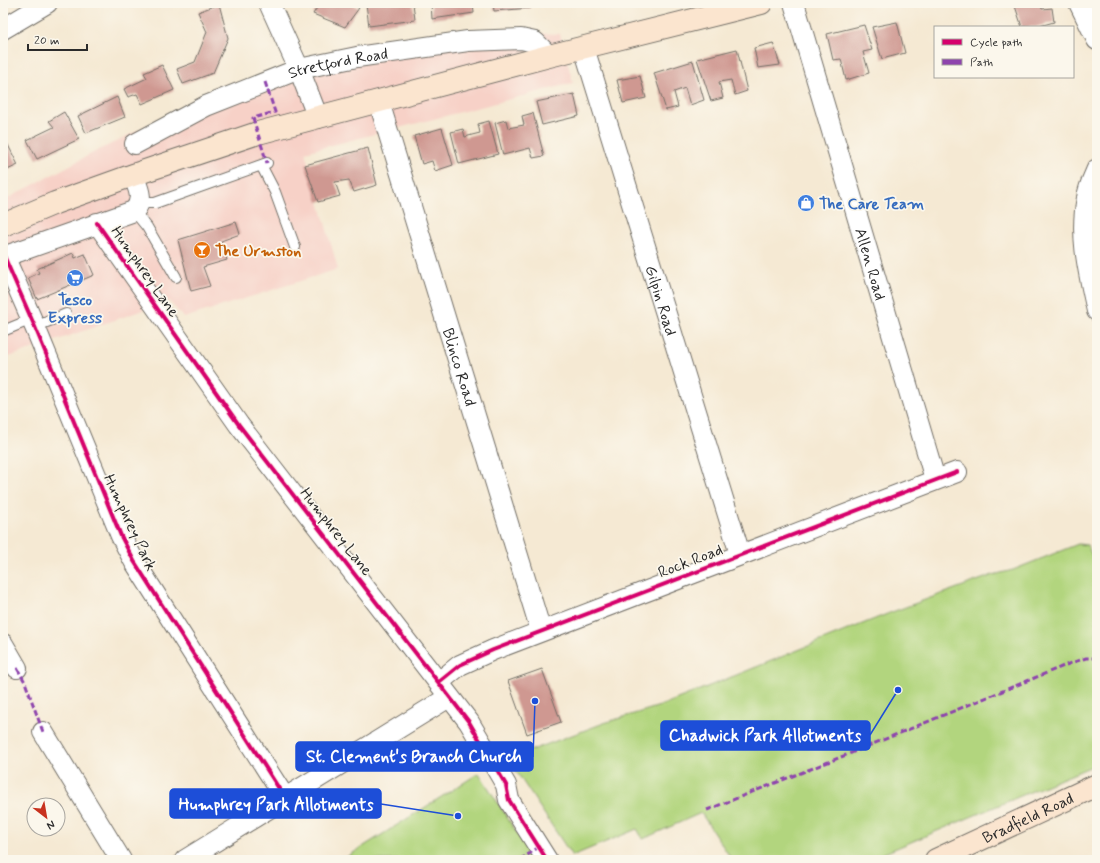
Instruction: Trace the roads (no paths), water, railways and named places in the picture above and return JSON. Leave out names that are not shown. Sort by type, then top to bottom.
[{"type":"main road","points":[[3,225],[55,203],[103,178],[133,175],[258,133],[549,56],[761,3]]},
{"type":"main road","name":"Bradfield Road","points":[[936,860],[1097,785]]},
{"type":"street","points":[[3,29],[47,3]]},
{"type":"street","points":[[269,3],[299,69],[318,118]]},
{"type":"street","name":"Allen Road","points":[[794,3],[935,479]]},
{"type":"street","points":[[1079,3],[1097,40]]},
{"type":"street","name":"Stretford Road","points":[[135,144],[206,106],[299,69],[357,56],[468,41],[521,39],[535,42],[549,56]]},
{"type":"street","name":"Gilpin Road","points":[[584,48],[740,554]]},
{"type":"street","name":"Blinco Road","points":[[379,102],[542,631]]},
{"type":"street","points":[[1097,169],[1092,197],[1084,221],[1086,260],[1097,311]]},
{"type":"street","points":[[4,257],[137,207],[141,196],[133,175]]},
{"type":"street","name":"Humphrey Lane","points":[[97,223],[239,425],[444,689],[473,729],[506,785],[517,795],[560,860]]},
{"type":"street","name":"Humphrey Park","points":[[4,257],[34,323],[121,536],[134,561],[284,798]]},
{"type":"street","name":"Rock Road","points":[[444,689],[460,665],[542,631],[956,472]]},
{"type":"street","points":[[3,644],[17,668]]},
{"type":"street","points":[[185,860],[284,798],[444,689]]},
{"type":"street","points":[[42,732],[121,860]]},
{"type":"street","name":"Humphrey Lane","points":[[506,785],[509,800],[547,860]]},
{"type":"lane","points":[[176,277],[137,207],[155,203],[264,164],[295,247]]},
{"type":"lane","points":[[3,331],[66,314]]},
{"type":"place","name":"The Care Team","points":[[806,203]]},
{"type":"place","name":"The Urmston","points":[[202,250]]},
{"type":"place","name":"Tesco Express","points":[[75,278]]},
{"type":"place","name":"Chadwick Park Allotments","points":[[898,690]]},
{"type":"place","name":"St. Clement's Branch Church","points":[[535,701]]},
{"type":"place","name":"Humphrey Park Allotments","points":[[458,816]]}]
